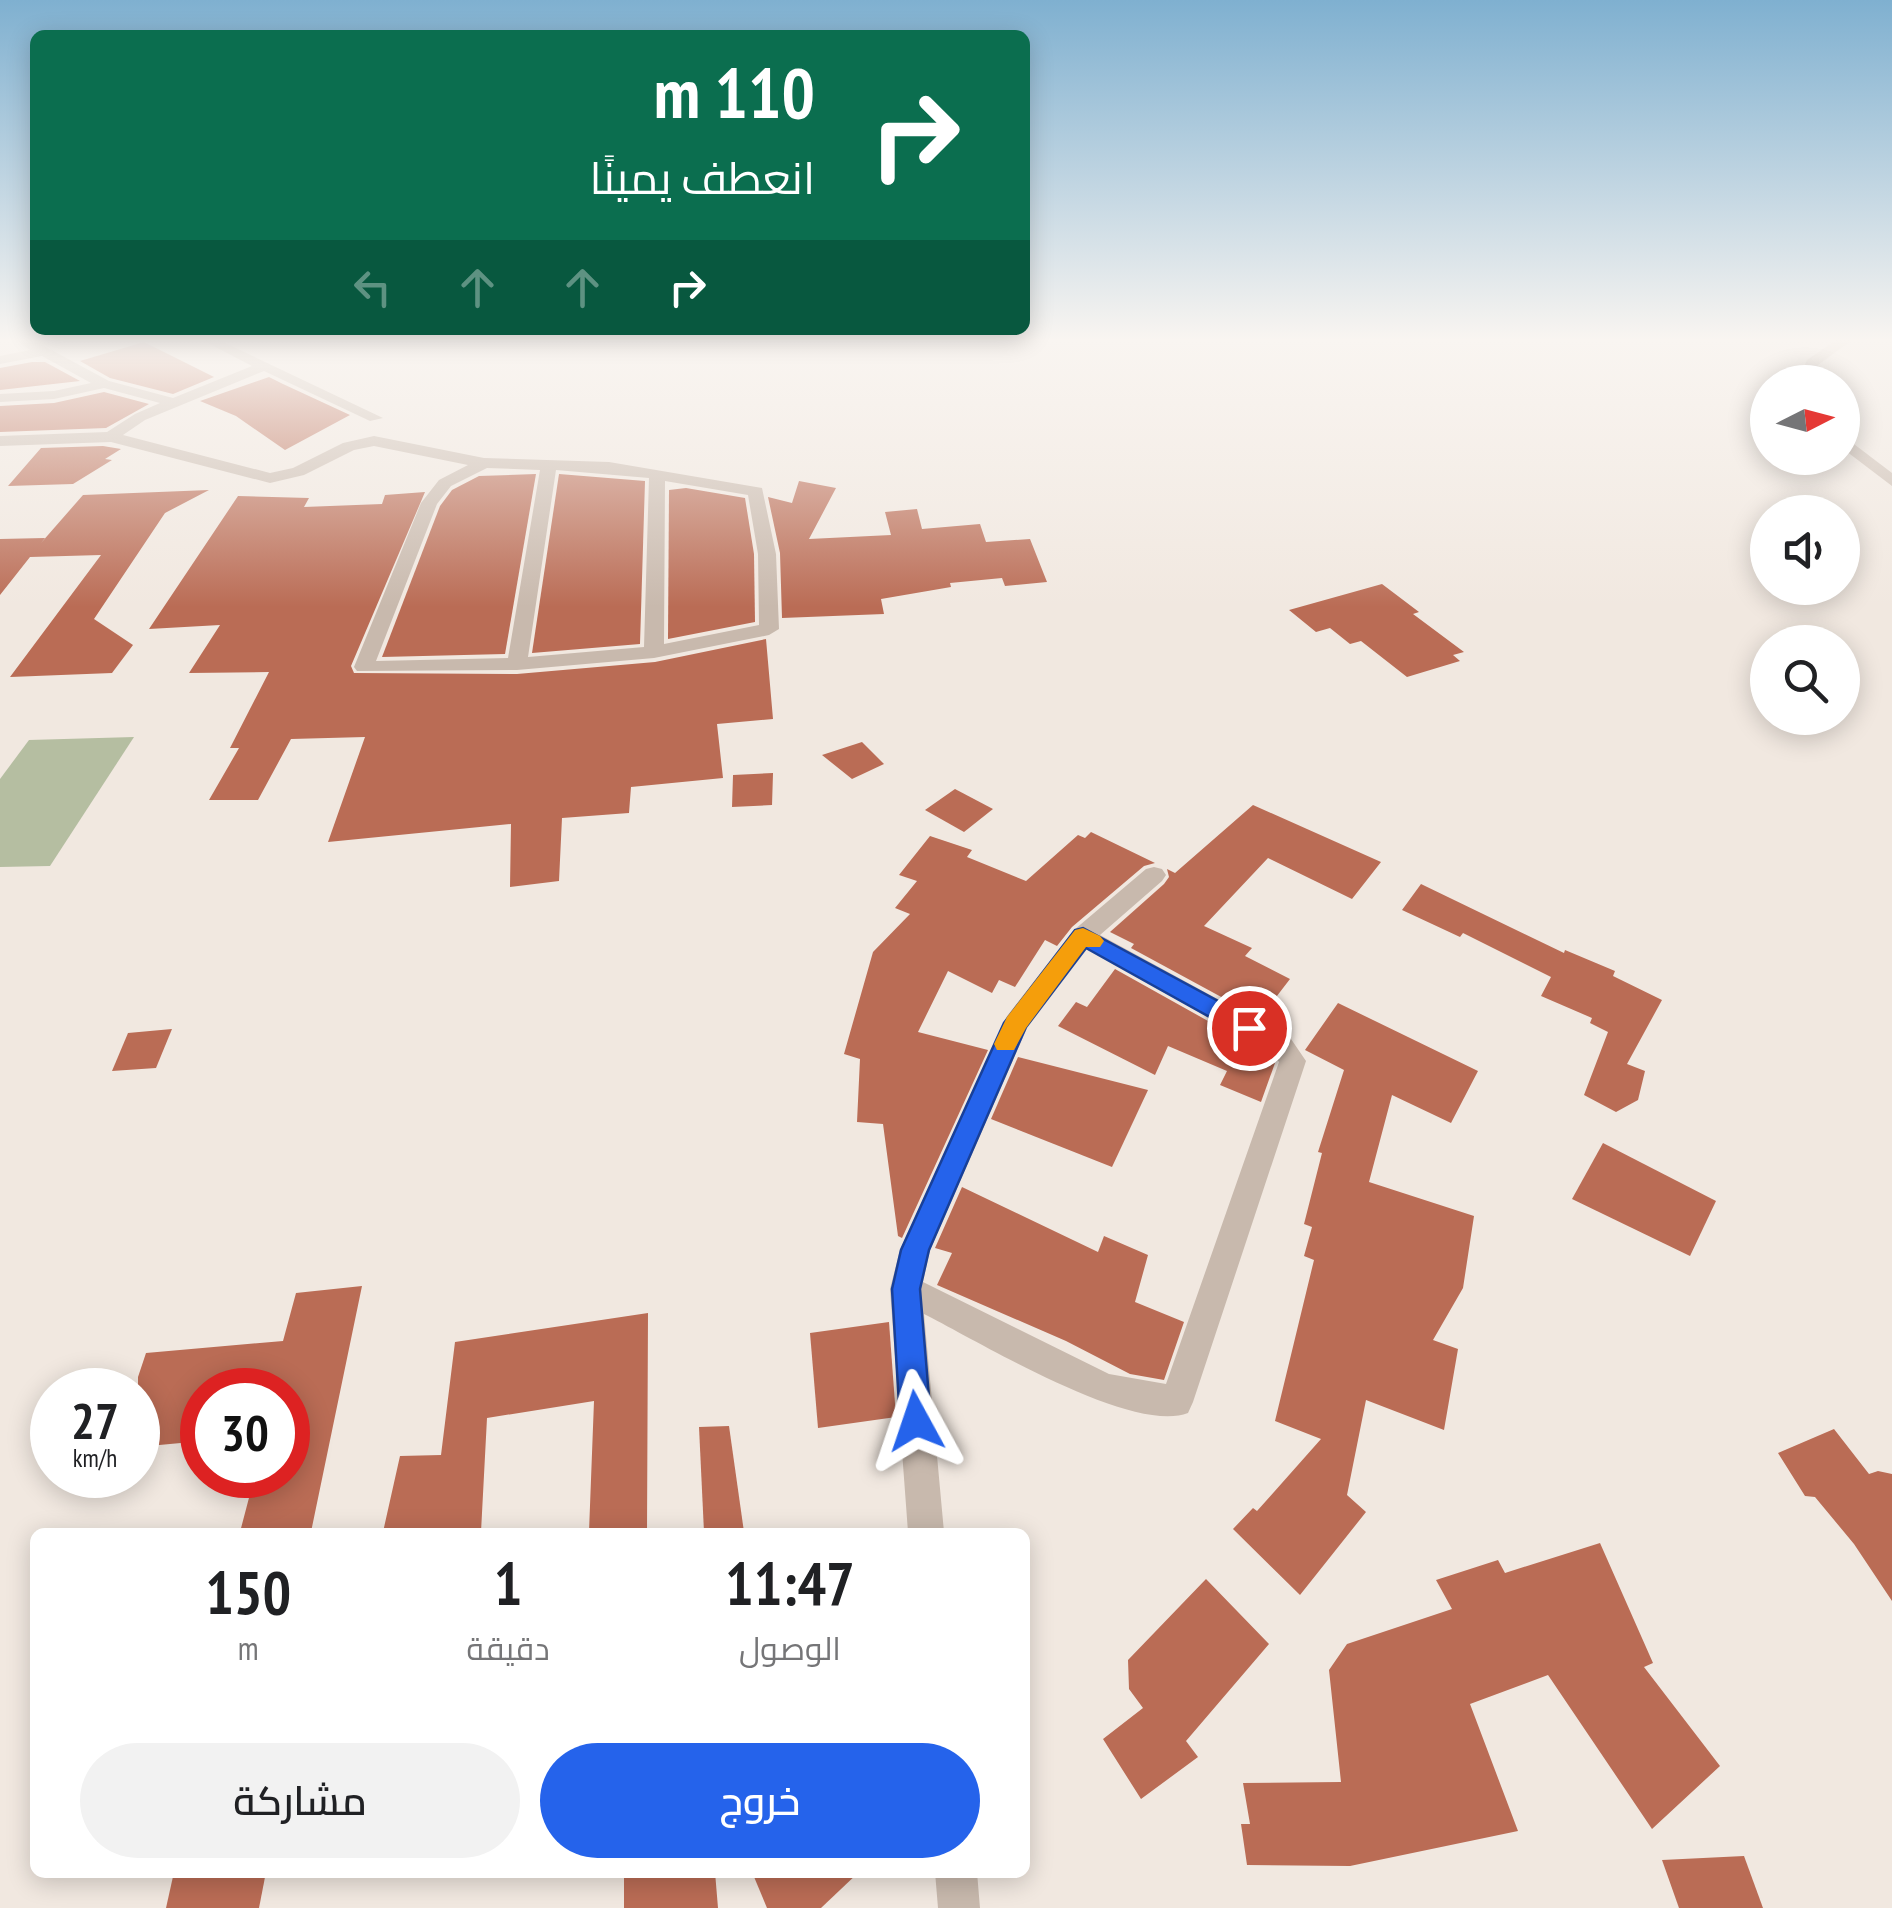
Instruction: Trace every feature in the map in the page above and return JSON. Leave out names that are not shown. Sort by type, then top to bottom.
[{"type":"street","points":[[112,437],[123,429]]},
{"type":"street","points":[[0,442],[112,437],[270,478],[298,472],[362,442],[484,463],[609,467],[756,491],[767,554],[770,630],[654,652],[517,664],[364,667],[429,503],[445,483],[484,463]]},
{"type":"street","points":[[1860,455],[1892,481]]},
{"type":"street","points":[[517,664],[549,465]]},
{"type":"street","points":[[654,652],[657,475]]},
{"type":"street","points":[[926,1528],[906,1289],[926,1222],[1016,1023],[1083,936],[1154,874]]},
{"type":"street","points":[[906,1289],[1105,1390],[1176,1402],[1293,1061],[1282,1046],[1083,936]]},
{"type":"street","points":[[956,1878],[959,1908]]},
{"type":"green space","points":[[134,737],[50,866],[0,867],[0,779],[29,740]]},
{"type":"building","points":[[0,429],[78,429],[0,432]]},
{"type":"building","points":[[255,429],[324,429],[285,450]]},
{"type":"building","points":[[41,448],[121,449],[105,459],[112,460],[73,484],[8,486]]},
{"type":"building","points":[[536,474],[505,654],[382,657],[440,506],[452,490],[479,476]]},
{"type":"building","points":[[559,474],[645,481],[640,644],[532,653]]},
{"type":"building","points":[[799,481],[836,488],[809,539],[891,535],[885,512],[917,509],[922,529],[980,524],[986,542],[1030,539],[1047,582],[1005,586],[1002,578],[950,583],[951,587],[881,599],[884,614],[782,618],[780,553],[768,497],[792,503]]},
{"type":"building","points":[[686,488],[745,498],[754,554],[755,622],[668,639],[669,490]]},
{"type":"building","points":[[209,490],[165,513],[94,619],[133,645],[112,673],[10,677],[101,555],[30,557],[0,595],[0,539],[45,538],[41,543],[83,495]]},
{"type":"building","points":[[425,492],[351,666],[354,673],[517,674],[655,662],[766,639],[773,719],[717,724],[723,778],[631,787],[629,813],[562,818],[559,881],[510,887],[511,824],[328,842],[365,737],[291,739],[258,800],[209,800],[239,748],[230,748],[269,672],[189,673],[220,625],[149,629],[238,496],[309,498],[304,507],[382,504],[385,495]]},
{"type":"building","points":[[1382,584],[1419,612],[1413,614],[1464,652],[1453,655],[1460,661],[1407,677],[1361,641],[1350,644],[1330,628],[1316,632],[1289,610]]},
{"type":"building","points":[[862,742],[884,764],[852,779],[822,755]]},
{"type":"building","points":[[773,773],[772,805],[732,807],[733,775]]},
{"type":"building","points":[[955,789],[993,809],[964,832],[925,810]]},
{"type":"building","points":[[1253,805],[1381,862],[1352,899],[1268,858],[1204,926],[1252,948],[1245,956],[1290,979],[1260,1018],[1131,948],[1134,944],[1110,932],[1164,884],[1169,877],[1167,869],[1175,873]]},
{"type":"building","points":[[1091,832],[1155,863],[1144,866],[1072,927],[1057,946],[1045,940],[1015,987],[999,980],[992,993],[948,971],[918,1032],[988,1050],[902,1238],[898,1236],[883,1124],[857,1122],[860,1059],[844,1054],[873,952],[910,914],[895,908],[917,881],[899,875],[930,836],[972,850],[967,857],[1026,881],[1078,835],[1085,838]]},
{"type":"building","points":[[1421,884],[1564,953],[1565,950],[1615,971],[1613,976],[1662,1000],[1627,1064],[1645,1071],[1638,1100],[1616,1112],[1584,1095],[1608,1032],[1590,1023],[1592,1018],[1541,996],[1551,977],[1463,933],[1460,937],[1402,910]]},
{"type":"building","points":[[1115,969],[1242,1040],[1238,1046],[1273,1059],[1275,1063],[1261,1102],[1220,1085],[1227,1071],[1168,1046],[1155,1075],[1058,1026],[1076,1002],[1087,1007]]},
{"type":"building","points":[[1338,1003],[1478,1071],[1451,1123],[1392,1095],[1369,1182],[1474,1216],[1463,1288],[1433,1340],[1458,1349],[1444,1430],[1366,1400],[1347,1495],[1366,1512],[1300,1595],[1233,1529],[1253,1508],[1257,1511],[1321,1439],[1275,1421],[1314,1260],[1304,1256],[1312,1227],[1304,1224],[1322,1153],[1318,1152],[1344,1070],[1305,1050]]},
{"type":"building","points":[[172,1029],[156,1068],[112,1071],[128,1033]]},
{"type":"building","points":[[1018,1057],[1148,1090],[1112,1167],[991,1119]]},
{"type":"building","points":[[1603,1143],[1716,1201],[1690,1256],[1572,1199]]},
{"type":"building","points":[[962,1187],[1098,1252],[1104,1236],[1148,1255],[1135,1302],[1184,1322],[1164,1380],[1130,1374],[1066,1341],[937,1285],[952,1253],[935,1248]]},
{"type":"building","points":[[362,1286],[312,1528],[241,1528],[249,1498],[310,1498],[310,1368],[180,1368],[180,1443],[160,1445],[160,1368],[141,1368],[146,1353],[283,1341],[296,1293]]},
{"type":"building","points":[[648,1313],[647,1528],[589,1528],[594,1401],[487,1418],[481,1528],[384,1528],[400,1456],[441,1455],[455,1342]]},
{"type":"building","points":[[889,1322],[896,1417],[818,1428],[810,1333]]},
{"type":"building","points":[[729,1426],[743,1528],[704,1528],[699,1427]]},
{"type":"building","points":[[1834,1429],[1869,1474],[1892,1474],[1892,1601],[1854,1544],[1815,1497],[1805,1496],[1778,1453]]},
{"type":"building","points":[[1600,1543],[1653,1663],[1644,1667],[1720,1766],[1652,1829],[1548,1675],[1470,1704],[1518,1831],[1350,1866],[1247,1865],[1241,1824],[1250,1824],[1243,1783],[1341,1782],[1329,1670],[1347,1644],[1452,1609],[1436,1580],[1498,1560],[1505,1573]]},
{"type":"building","points":[[1206,1579],[1269,1644],[1186,1741],[1198,1757],[1141,1799],[1103,1739],[1143,1708],[1129,1689],[1128,1660]]},
{"type":"building","points":[[1744,1856],[1763,1908],[1679,1908],[1662,1860]]},
{"type":"building","points":[[173,1878],[265,1878],[259,1908],[166,1908]]},
{"type":"building","points":[[624,1878],[716,1878],[718,1908],[624,1908]]},
{"type":"building","points":[[754,1878],[853,1878],[821,1908],[767,1908]]},
{"type":"slow traffic","points":[[1006,1044],[1016,1023],[1083,936],[1093,941]]},
{"type":"route","points":[[916,1421],[906,1289],[915,1250],[1016,1023],[1083,936],[1249,1028]]}]
